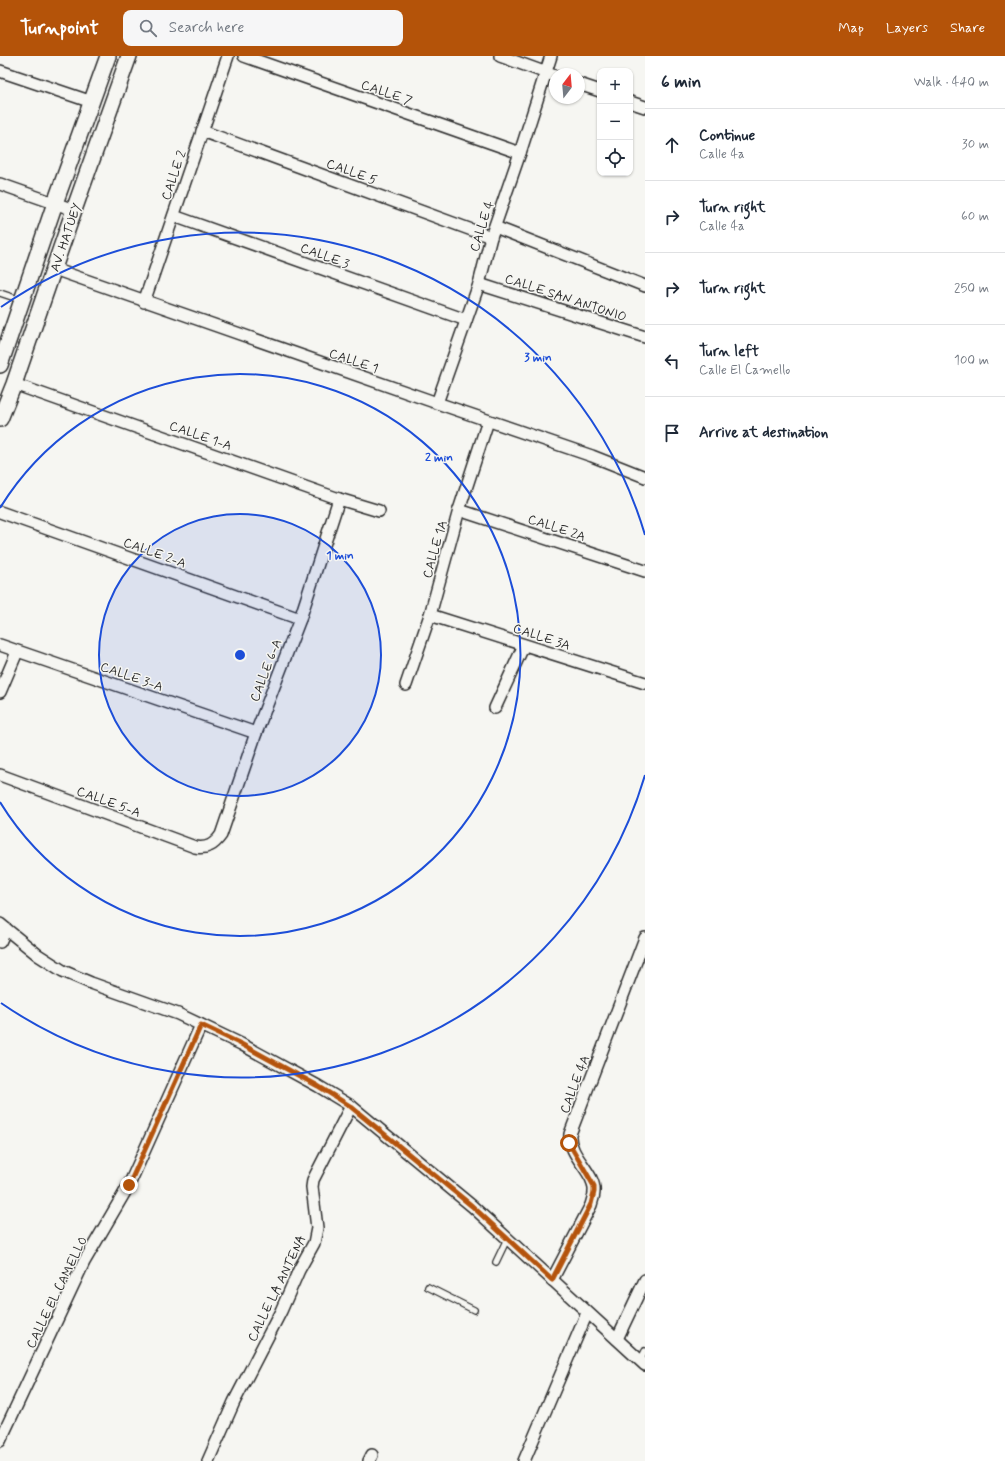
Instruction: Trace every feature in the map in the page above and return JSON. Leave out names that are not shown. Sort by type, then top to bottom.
[{"type":"main road","name":"AV. HATUEY","points":[[0,365],[23,301],[55,203],[108,56]]},
{"type":"main road","name":"AV. HATUEY","points":[[0,419],[14,384],[129,56]]},
{"type":"street","name":"CALLE 2","points":[[144,302],[228,56]]},
{"type":"street","name":"CALLE 7","points":[[244,56],[520,153]]},
{"type":"street","points":[[500,56],[549,74]]},
{"type":"street","name":"CALLE 4","points":[[550,68],[551,56]]},
{"type":"street","points":[[0,71],[92,102]]},
{"type":"street","name":"CALLE 4","points":[[437,404],[479,284],[493,232],[520,153],[549,77]]},
{"type":"street","points":[[585,86],[597,91]]},
{"type":"street","points":[[633,103],[645,107]]},
{"type":"street","name":"CALLE 5","points":[[202,131],[645,286]]},
{"type":"street","points":[[0,184],[74,210]]},
{"type":"street","name":"CALLE 3","points":[[174,216],[466,320]]},
{"type":"street","name":"CALLE 1","points":[[54,269],[144,302],[437,404],[592,456],[645,477]]},
{"type":"street","name":"CALLE SAN ANTONIO","points":[[479,284],[645,337]]},
{"type":"street","name":"CALLE 1-A","points":[[14,384],[339,499],[379,511]]},
{"type":"street","name":"CALLE 1A","points":[[406,685],[430,615],[460,510],[488,421]]},
{"type":"street","name":"CALLE 6-A","points":[[210,846],[216,842],[221,835],[256,733],[300,619],[339,499]]},
{"type":"street","name":"CALLE 2A","points":[[460,510],[645,571]]},
{"type":"street","name":"CALLE 2-A","points":[[0,512],[300,619]]},
{"type":"street","name":"CALLE 3A","points":[[430,615],[645,683]]},
{"type":"street","name":"CALLE 3-A","points":[[0,645],[256,733]]},
{"type":"street","points":[[495,708],[524,645]]},
{"type":"street","points":[[0,692],[17,652]]},
{"type":"street","name":"CALLE 5-A","points":[[0,775],[195,847],[202,848],[210,846]]},
{"type":"street","points":[[0,942],[3,926],[38,955],[63,971],[91,983],[178,1014],[241,1044],[318,1086],[350,1106],[466,1202],[587,1313],[643,1359]]},
{"type":"street","name":"CALLE 4A","points":[[552,1280],[591,1204],[594,1192],[592,1181],[569,1143],[570,1134],[645,938]]},
{"type":"street","name":"CALLE EL CAMELLO","points":[[0,1441],[84,1262],[129,1185],[201,1025]]},
{"type":"street","name":"CALLE LA ANTENA","points":[[208,1461],[234,1402],[282,1311],[299,1270],[314,1243],[317,1228],[312,1187],[313,1180],[350,1106]]},
{"type":"street","points":[[617,1339],[645,1280]]},
{"type":"street","points":[[524,1461],[587,1313]]},
{"type":"lane","points":[[0,293],[23,301]]},
{"type":"lane","points":[[496,1262],[507,1239]]},
{"type":"lane","points":[[428,1287],[474,1310]]},
{"type":"route","points":[[129,1185],[201,1025],[241,1044],[318,1086],[350,1106],[472,1206],[552,1280],[591,1204],[594,1192],[592,1181],[569,1143]]}]
